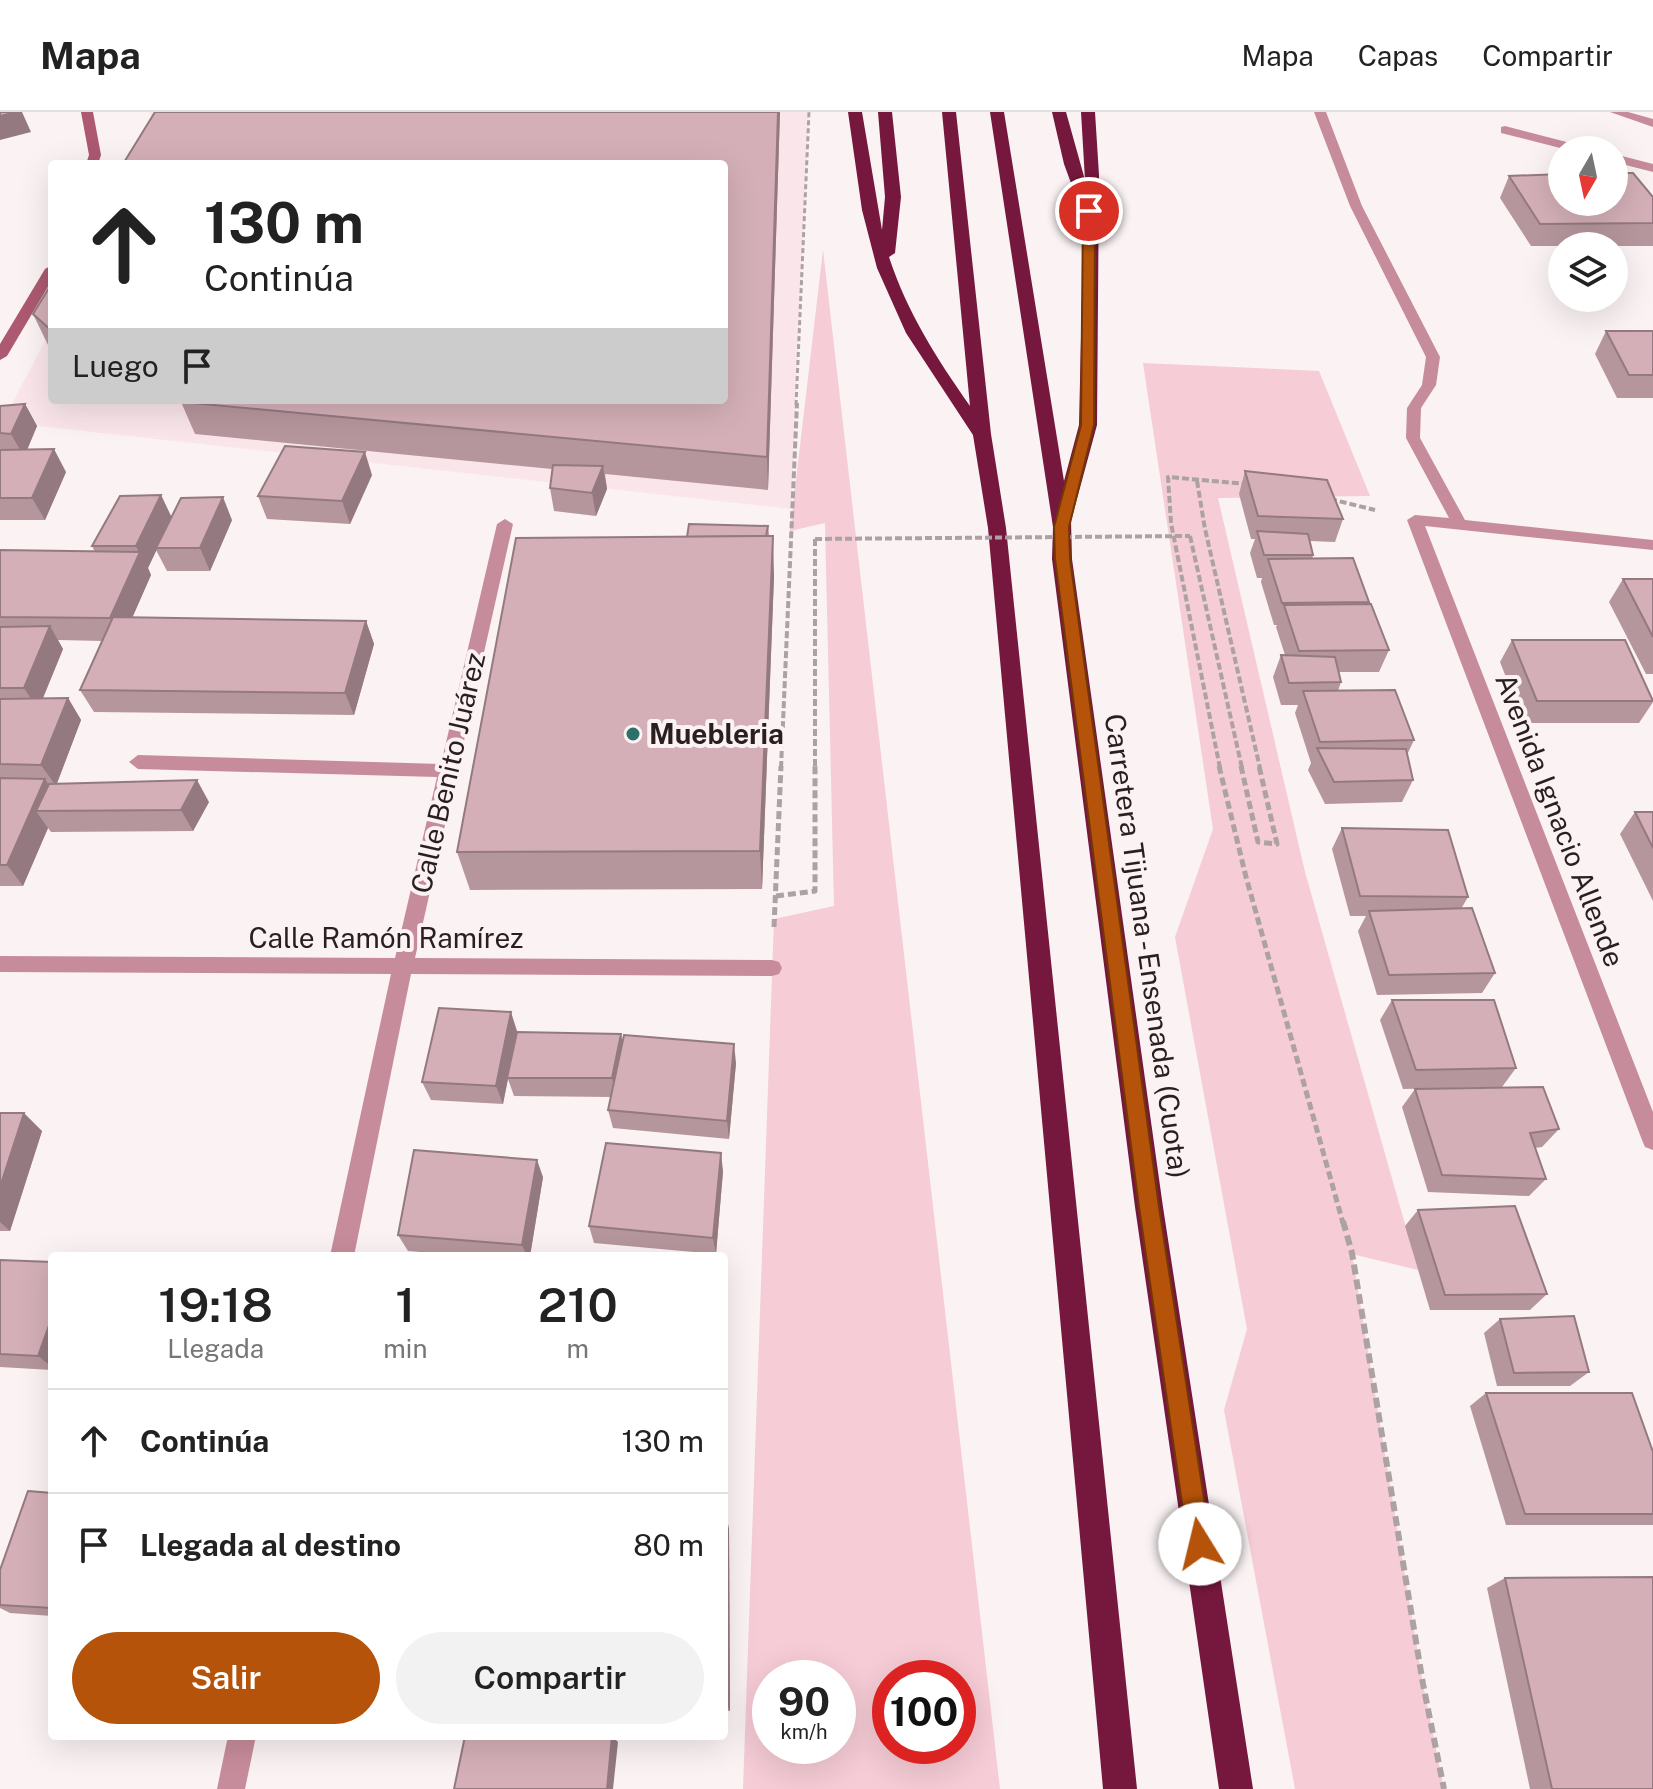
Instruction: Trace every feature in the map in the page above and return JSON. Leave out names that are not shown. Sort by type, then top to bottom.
[{"type":"highway","points":[[855,112],[864,179],[885,270],[934,368],[982,434]]},
{"type":"highway","points":[[885,112],[893,197],[885,270]]},
{"type":"highway","points":[[949,112],[982,434],[997,528],[1120,1789]]},
{"type":"highway","name":"Carretera Tijuana - Ensenada (Cuota)","points":[[997,112],[1062,527],[1062,559],[1149,1207],[1236,1789]]},
{"type":"highway","points":[[1059,112],[1071,164],[1089,211]]},
{"type":"highway","points":[[1062,527],[1088,425],[1089,211],[1092,175],[1088,112]]},
{"type":"street","points":[[87,112],[93,160]]},
{"type":"street","points":[[1320,112],[1356,206],[1433,357],[1429,385],[1414,408],[1413,438],[1460,525]]},
{"type":"street","points":[[1616,112],[1644,118],[1653,135]]},
{"type":"street","points":[[1505,130],[1548,141]]},
{"type":"street","points":[[1628,162],[1653,168]]},
{"type":"street","points":[[0,356],[48,276]]},
{"type":"street","points":[[1415,520],[1653,545]]},
{"type":"street","name":"Avenida Ignacio Allende","points":[[1415,520],[1653,1140]]},
{"type":"street","name":"Calle Benito Juárez","points":[[343,1252],[403,966],[505,524]]},
{"type":"street","points":[[138,762],[448,771]]},
{"type":"street","name":"Calle Ramón Ramírez","points":[[0,964],[772,968]]},
{"type":"street","points":[[231,1789],[241,1740]]},
{"type":"path","points":[[772,968],[809,112]]},
{"type":"path","points":[[1248,485],[1168,477],[1171,523],[1207,716],[1246,877],[1352,1253],[1423,1684],[1444,1789]]},
{"type":"path","points":[[776,896],[815,891],[815,539],[1190,536],[1258,842],[1277,844],[1205,529],[1197,481]]},
{"type":"path","points":[[1325,498],[1415,520]]},
{"type":"shaded area","points":[[149,112],[809,112],[791,509],[2,422],[48,336],[48,404],[728,404],[728,160],[659,160],[158,129]]},
{"type":"shaded area","points":[[823,250],[1000,1789],[743,1789],[774,919],[834,906],[825,523],[790,531]]},
{"type":"shaded area","points":[[1143,363],[1319,371],[1370,496],[1218,498],[1305,872],[1418,1270],[1352,1254],[1423,1684],[1444,1789],[1295,1789],[1224,1410],[1247,1329],[1175,937],[1213,829]]},
{"type":"building","points":[[155,112],[778,112],[767,457],[202,404],[728,404],[728,160],[125,160]]},
{"type":"building","points":[[1628,173],[1633,173],[1653,197],[1653,223],[1540,224],[1509,176],[1548,175],[1548,216],[1628,216]]},
{"type":"building","points":[[48,290],[48,327],[33,314]]},
{"type":"building","points":[[1606,331],[1653,331],[1653,375],[1629,375]]},
{"type":"building","points":[[25,404],[11,434],[0,433],[0,406]]},
{"type":"building","points":[[285,446],[365,452],[342,501],[258,496]]},
{"type":"building","points":[[54,449],[32,498],[0,498],[0,450]]},
{"type":"building","points":[[553,465],[603,466],[592,493],[550,488]]},
{"type":"building","points":[[1245,471],[1327,480],[1343,519],[1258,516]]},
{"type":"building","points":[[161,495],[136,546],[92,546],[120,496]]},
{"type":"building","points":[[223,497],[200,548],[156,548],[181,498]]},
{"type":"building","points":[[689,524],[768,526],[766,536],[687,537]]},
{"type":"building","points":[[1257,531],[1308,534],[1313,555],[1264,555]]},
{"type":"building","name":"Muebleria","points":[[773,536],[760,851],[457,852],[516,538]]},
{"type":"building","points":[[0,550],[140,552],[110,618],[0,617]]},
{"type":"building","points":[[1353,558],[1369,602],[1282,603],[1268,559]]},
{"type":"building","points":[[1623,579],[1653,579],[1653,637]]},
{"type":"building","points":[[1371,604],[1389,650],[1299,651],[1284,605]]},
{"type":"building","points":[[113,617],[366,621],[345,693],[80,690]]},
{"type":"building","points":[[50,626],[24,688],[0,688],[0,627]]},
{"type":"building","points":[[1512,640],[1625,640],[1653,701],[1537,701]]},
{"type":"building","points":[[1281,655],[1335,657],[1341,682],[1289,683]]},
{"type":"building","points":[[1395,690],[1414,740],[1320,742],[1303,691]]},
{"type":"building","points":[[68,698],[41,765],[0,764],[0,699]]},
{"type":"building","points":[[1317,748],[1406,749],[1413,780],[1334,782]]},
{"type":"building","points":[[0,778],[45,779],[7,865],[0,865]]},
{"type":"building","points":[[197,780],[181,810],[36,811],[49,784]]},
{"type":"building","points":[[1635,812],[1653,812],[1653,848]]},
{"type":"building","points":[[1342,828],[1448,830],[1468,897],[1360,896]]},
{"type":"building","points":[[1472,908],[1495,973],[1389,975],[1369,911]]},
{"type":"building","points":[[1392,1000],[1494,1000],[1516,1068],[1416,1070]]},
{"type":"building","points":[[439,1008],[511,1012],[496,1086],[422,1082]]},
{"type":"building","points":[[517,1032],[621,1034],[612,1078],[507,1078]]},
{"type":"building","points":[[624,1035],[734,1044],[727,1121],[608,1110]]},
{"type":"building","points":[[1543,1087],[1559,1129],[1530,1133],[1546,1179],[1442,1175],[1415,1089]]},
{"type":"building","points":[[0,1113],[24,1113],[0,1187]]},
{"type":"building","points":[[606,1143],[721,1153],[713,1238],[589,1226]]},
{"type":"building","points":[[414,1150],[537,1160],[522,1245],[398,1235]]},
{"type":"building","points":[[1515,1206],[1547,1294],[1445,1295],[1418,1210]]},
{"type":"building","points":[[0,1260],[48,1262],[48,1328],[38,1356],[0,1354]]},
{"type":"building","points":[[1574,1316],[1589,1372],[1514,1373],[1500,1319]]},
{"type":"building","points":[[1486,1393],[1632,1393],[1653,1452],[1653,1514],[1525,1514]]},
{"type":"building","points":[[28,1491],[48,1493],[48,1608],[0,1605],[0,1570]]},
{"type":"building","points":[[1653,1577],[1653,1789],[1552,1789],[1505,1578]]},
{"type":"building","points":[[464,1740],[612,1740],[607,1789],[454,1789]]},
{"type":"place","name":"Muebleria","points":[[633,734]]},
{"type":"route","points":[[1089,211],[1088,425],[1062,527],[1062,559],[1149,1207],[1200,1544]]}]
